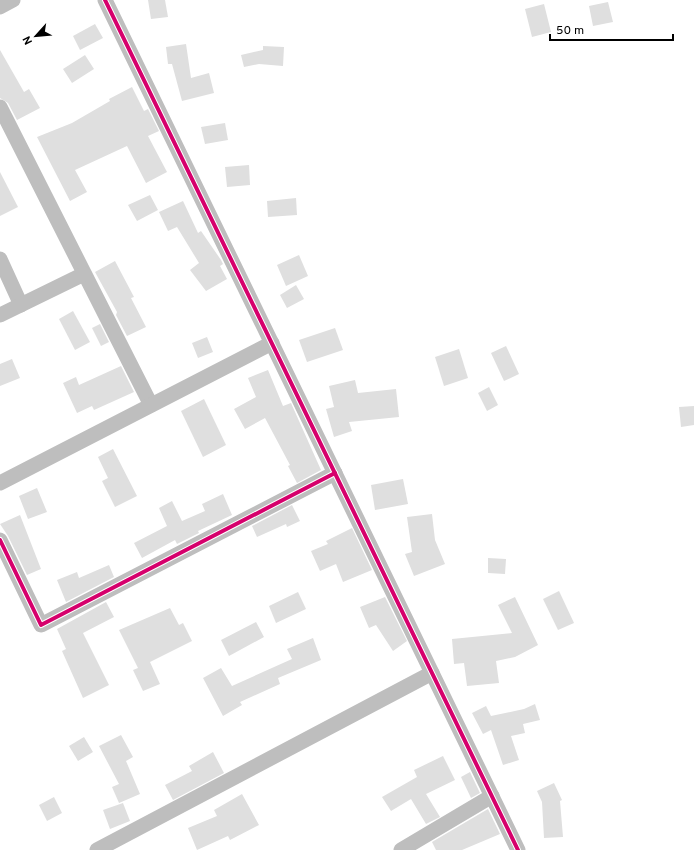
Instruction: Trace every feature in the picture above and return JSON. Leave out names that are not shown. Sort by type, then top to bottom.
[{"type":"street","points":[[0,7],[13,0]]},
{"type":"street","points":[[105,0],[518,850]]},
{"type":"street","points":[[0,107],[151,405]]},
{"type":"street","points":[[0,259],[21,305]]},
{"type":"street","points":[[0,315],[84,274]]},
{"type":"street","points":[[0,483],[272,343]]},
{"type":"street","points":[[0,540],[41,625],[335,474]]},
{"type":"street","points":[[98,850],[432,673]]},
{"type":"street","points":[[401,850],[492,796]]},
{"type":"building","points":[[148,0],[165,0],[168,17],[151,19]]},
{"type":"building","points":[[608,2],[613,22],[593,26],[589,6]]},
{"type":"building","points":[[544,4],[551,32],[532,37],[525,9]]},
{"type":"building","points":[[95,24],[103,38],[80,50],[73,36]]},
{"type":"building","points":[[186,44],[191,78],[209,73],[214,93],[182,101],[172,64],[168,64],[166,47]]},
{"type":"building","points":[[263,46],[284,47],[283,66],[259,64],[244,67],[241,55],[263,50]]},
{"type":"building","points":[[0,50],[24,92],[29,89],[40,108],[17,120],[8,103],[0,98]]},
{"type":"building","points":[[85,55],[94,69],[72,83],[63,69]]},
{"type":"building","points":[[132,87],[144,111],[148,109],[159,131],[148,136],[167,172],[146,183],[127,146],[75,170],[87,192],[70,201],[37,137],[72,123],[110,101],[109,99]]},
{"type":"building","points":[[225,123],[228,140],[205,144],[201,127]]},
{"type":"building","points":[[249,165],[250,185],[227,187],[225,167]]},
{"type":"building","points":[[0,172],[18,207],[0,216]]},
{"type":"building","points":[[150,195],[158,210],[137,221],[128,205]]},
{"type":"building","points":[[296,198],[297,215],[268,217],[267,201]]},
{"type":"building","points":[[183,201],[198,233],[201,231],[221,260],[223,264],[220,266],[227,279],[206,291],[190,270],[199,263],[177,227],[168,231],[159,212]]},
{"type":"building","points":[[299,255],[308,276],[286,286],[277,265]]},
{"type":"building","points":[[115,261],[134,297],[131,298],[146,327],[127,336],[116,315],[117,312],[95,272]]},
{"type":"building","points":[[296,285],[304,299],[287,308],[280,295]]},
{"type":"building","points":[[73,311],[90,342],[75,350],[59,319]]},
{"type":"building","points":[[100,324],[109,342],[101,346],[92,328]]},
{"type":"building","points":[[335,328],[343,350],[307,362],[299,340]]},
{"type":"building","points":[[207,337],[213,352],[198,358],[192,343]]},
{"type":"building","points":[[506,346],[519,374],[504,381],[491,353]]},
{"type":"building","points":[[459,349],[468,378],[444,386],[435,357]]},
{"type":"building","points":[[12,359],[20,378],[0,386],[0,364]]},
{"type":"building","points":[[121,366],[134,392],[94,410],[92,406],[77,413],[63,383],[76,377],[79,385]]},
{"type":"building","points":[[268,370],[283,406],[291,403],[321,470],[297,483],[288,466],[290,465],[265,418],[245,429],[234,409],[256,397],[248,378]]},
{"type":"building","points":[[355,380],[358,393],[396,389],[399,417],[349,422],[352,431],[334,437],[326,409],[334,407],[329,386]]},
{"type":"building","points":[[489,387],[498,405],[487,411],[478,393]]},
{"type":"building","points":[[204,399],[226,445],[203,457],[181,411]]},
{"type":"building","points":[[694,406],[694,425],[681,427],[679,407]]},
{"type":"building","points":[[113,449],[137,496],[115,507],[102,481],[108,478],[98,457]]},
{"type":"building","points":[[403,479],[408,504],[375,510],[371,485]]},
{"type":"building","points":[[37,488],[47,512],[28,519],[19,496]]},
{"type":"building","points":[[223,494],[232,515],[198,531],[199,533],[177,544],[175,540],[142,558],[134,543],[167,526],[159,508],[172,501],[182,521],[205,511],[202,504]]},
{"type":"building","points":[[292,505],[300,521],[287,527],[286,524],[257,537],[252,526]]},
{"type":"building","points":[[432,514],[435,540],[445,564],[414,576],[405,554],[412,552],[407,517]]},
{"type":"building","points":[[20,515],[41,569],[27,575],[8,536],[0,524]]},
{"type":"building","points":[[352,528],[372,570],[343,582],[336,564],[320,571],[311,551],[328,544],[326,541]]},
{"type":"building","points":[[488,558],[506,559],[505,574],[488,573]]},
{"type":"building","points":[[109,565],[114,577],[66,602],[57,580],[77,572],[79,578]]},
{"type":"building","points":[[559,591],[574,623],[558,630],[543,599]]},
{"type":"building","points":[[298,592],[306,609],[276,623],[269,606]]},
{"type":"building","points":[[385,597],[407,641],[393,651],[376,625],[369,628],[360,607]]},
{"type":"building","points":[[515,597],[538,645],[515,657],[496,661],[499,683],[467,686],[464,663],[454,664],[452,639],[512,633],[498,605]]},
{"type":"building","points":[[106,602],[114,617],[83,633],[109,685],[83,698],[62,651],[66,649],[57,629]]},
{"type":"building","points":[[170,608],[179,625],[183,623],[192,641],[150,662],[160,684],[143,691],[133,670],[138,668],[119,630]]},
{"type":"building","points":[[256,622],[264,637],[229,656],[221,640]]},
{"type":"building","points":[[313,638],[321,660],[278,678],[280,684],[240,702],[242,705],[223,716],[203,678],[221,668],[232,686],[292,659],[287,649]]},
{"type":"building","points":[[535,704],[540,720],[523,724],[525,733],[511,736],[519,760],[503,765],[491,730],[483,734],[472,713],[486,706],[491,716],[524,709]]},
{"type":"building","points":[[121,735],[133,757],[126,761],[140,794],[119,803],[112,787],[119,784],[99,746]]},
{"type":"building","points":[[84,737],[93,752],[78,761],[69,746]]},
{"type":"building","points":[[213,752],[224,773],[173,800],[165,785],[192,771],[189,766]]},
{"type":"building","points":[[443,756],[455,780],[426,794],[440,817],[426,824],[411,799],[391,811],[382,797],[417,777],[414,770]]},
{"type":"building","points":[[470,772],[480,793],[471,798],[461,777]]},
{"type":"building","points":[[554,783],[562,800],[560,801],[563,837],[544,838],[542,802],[537,791]]},
{"type":"building","points":[[242,794],[259,825],[230,840],[228,836],[197,850],[188,828],[217,816],[214,810]]},
{"type":"building","points":[[54,797],[62,813],[47,821],[39,805]]},
{"type":"building","points":[[123,803],[130,821],[110,829],[103,810]]},
{"type":"building","points":[[488,809],[500,834],[462,850],[436,850],[432,842]]},
{"type":"cycle path","points":[[105,0],[518,850]]},
{"type":"cycle path","points":[[0,540],[41,625],[335,473]]}]
